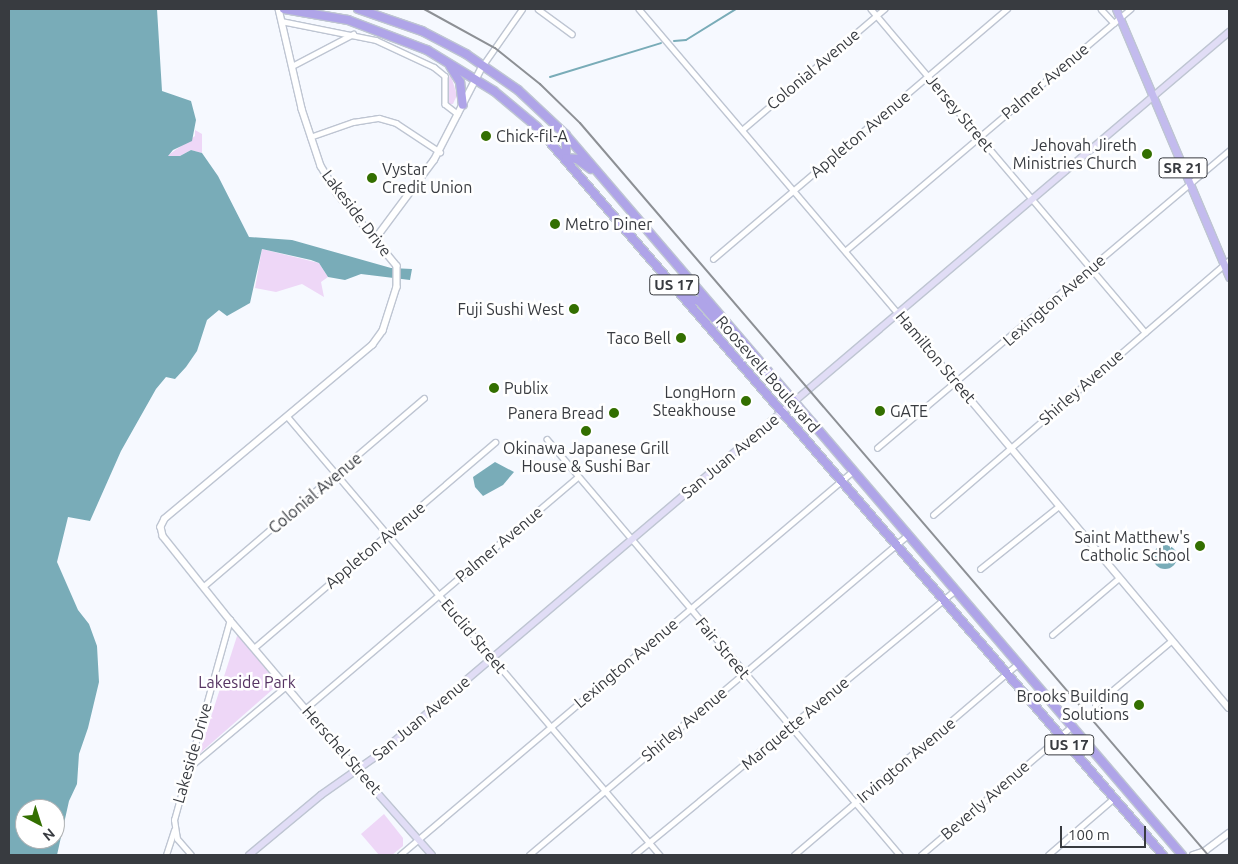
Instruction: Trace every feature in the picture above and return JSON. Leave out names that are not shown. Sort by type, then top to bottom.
[{"type":"highway","name":"Roosevelt Boulevard","points":[[284,9],[375,28],[441,58],[476,79],[523,114],[566,158],[1163,855]]},
{"type":"highway","name":"Roosevelt Boulevard","points":[[358,9],[422,31],[484,65],[518,90],[565,134],[1182,855]]},
{"type":"highway","points":[[441,58],[458,75],[463,105]]},
{"type":"highway","points":[[565,134],[566,158],[577,159],[599,174]]},
{"type":"highway","points":[[686,298],[699,301],[722,327],[738,336]]},
{"type":"main road","name":"SR 21","points":[[1116,9],[1117,20],[1154,96],[1190,184],[1227,262],[1229,277]]},
{"type":"main road","name":"San Juan Avenue","points":[[249,855],[321,795],[357,770],[492,658],[1229,32]]},
{"type":"main road","name":"Herschel Street","points":[[357,770],[432,855]]},
{"type":"street","name":"Lakeside Drive","points":[[161,527],[164,519],[378,339],[398,280],[398,269],[376,238],[328,180],[310,137],[279,9]]},
{"type":"street","points":[[376,238],[440,152],[484,65],[522,9]]},
{"type":"street","points":[[538,9],[572,34]]},
{"type":"street","name":"Hamilton Street","points":[[639,9],[1012,447],[1059,506],[1229,708]]},
{"type":"street","name":"Jersey Street","points":[[871,9],[1145,332]]},
{"type":"street","name":"Colonial Avenue","points":[[742,130],[884,9]]},
{"type":"street","name":"Appleton Avenue","points":[[713,259],[1006,9]]},
{"type":"street","points":[[1101,9],[1117,20]]},
{"type":"street","name":"Palmer Avenue","points":[[845,251],[1130,9]]},
{"type":"street","points":[[281,21],[353,34],[388,45],[442,73],[446,82],[445,104],[458,114]]},
{"type":"street","points":[[292,66],[353,34]]},
{"type":"street","points":[[310,137],[353,122],[379,118],[396,123],[440,152]]},
{"type":"street","name":"Lexington Avenue","points":[[877,448],[1229,151]]},
{"type":"street","name":"Shirley Avenue","points":[[933,515],[1227,262]]},
{"type":"street","name":"Colonial Avenue","points":[[204,586],[424,398]]},
{"type":"street","name":"Euclid Street","points":[[287,416],[660,855]]},
{"type":"street","name":"Fair Street","points":[[547,439],[900,855]]},
{"type":"street","name":"Appleton Avenue","points":[[254,648],[495,442]]},
{"type":"street","name":"Lexington Avenue","points":[[400,855],[853,470]]},
{"type":"street","name":"Palmer Avenue","points":[[305,709],[578,477]]},
{"type":"street","points":[[980,569],[1059,506]]},
{"type":"street","name":"Herschel Street","points":[[161,527],[164,536],[230,620],[357,770]]},
{"type":"street","name":"Shirley Avenue","points":[[529,855],[908,534]]},
{"type":"street","points":[[1052,635],[1119,578]]},
{"type":"street","name":"Marquette Avenue","points":[[634,855],[956,590]]},
{"type":"street","name":"Lakeside Drive","points":[[166,855],[230,620]]},
{"type":"street","points":[[1095,705],[1171,640]]},
{"type":"street","name":"Irvington Avenue","points":[[794,855],[1018,664]]},
{"type":"street","points":[[191,765],[286,686]]},
{"type":"street","name":"Beverly Avenue","points":[[921,855],[1072,726]]},
{"type":"street","points":[[1048,855],[1114,798]]},
{"type":"street","points":[[174,830],[191,855]]},
{"type":"street","points":[[1193,855],[1204,853],[1229,833]]},
{"type":"green space","points":[[450,73],[457,95],[453,104],[449,104],[445,97]]},
{"type":"green space","points":[[195,130],[202,134],[202,153],[191,150],[180,156],[167,156],[195,136]]},
{"type":"green space","points":[[262,249],[319,263],[328,277],[321,282],[324,297],[302,284],[276,292],[255,288]]},
{"type":"green space","name":"Lakeside Park","points":[[238,633],[280,683],[199,754]]},
{"type":"green space","points":[[384,814],[403,838],[403,846],[392,855],[379,855],[361,834]]},
{"type":"water","points":[[9,9],[157,9],[162,91],[191,101],[196,120],[192,141],[173,150],[168,156],[180,156],[191,150],[202,153],[218,176],[249,237],[292,240],[391,268],[412,269],[410,280],[361,274],[345,280],[328,277],[319,263],[311,260],[262,249],[250,303],[227,316],[219,310],[207,320],[197,351],[186,367],[175,379],[166,377],[156,389],[121,451],[90,521],[68,517],[57,562],[78,610],[89,624],[97,646],[99,682],[88,728],[79,754],[77,784],[69,801],[65,819],[65,799],[15,799],[15,849],[58,849],[57,855],[9,855]]},
{"type":"water","points":[[495,462],[514,472],[503,485],[483,496],[475,487],[473,477]]},
{"type":"water","points":[[1165,545],[1173,549],[1177,557],[1173,565],[1165,569],[1157,565],[1153,557],[1157,549]]},
{"type":"waterway","points":[[674,41],[686,40],[736,9]]},
{"type":"waterway","points":[[550,77],[661,43]]},
{"type":"railway","points":[[424,9],[495,48],[540,84],[580,123],[1208,855]]},
{"type":"place","name":"Chick-fil-A","points":[[486,136]]},
{"type":"place","name":"Jehovah Jireth Ministries Church","points":[[1147,154]]},
{"type":"place","name":"Vystar Credit Union","points":[[372,178]]},
{"type":"place","name":"Metro Diner","points":[[555,224]]},
{"type":"place","name":"Fuji Sushi West","points":[[574,309]]},
{"type":"place","name":"Taco Bell","points":[[681,338]]},
{"type":"place","name":"Publix","points":[[494,388]]},
{"type":"place","name":"LongHorn Steakhouse","points":[[746,401]]},
{"type":"place","name":"GATE","points":[[880,411]]},
{"type":"place","name":"Panera Bread","points":[[614,413]]},
{"type":"place","name":"Okinawa Japanese Grill House & Sushi Bar","points":[[586,431]]},
{"type":"place","name":"Saint Matthew's Catholic School","points":[[1200,546]]},
{"type":"place","name":"Brooks Building Solutions","points":[[1139,705]]}]
